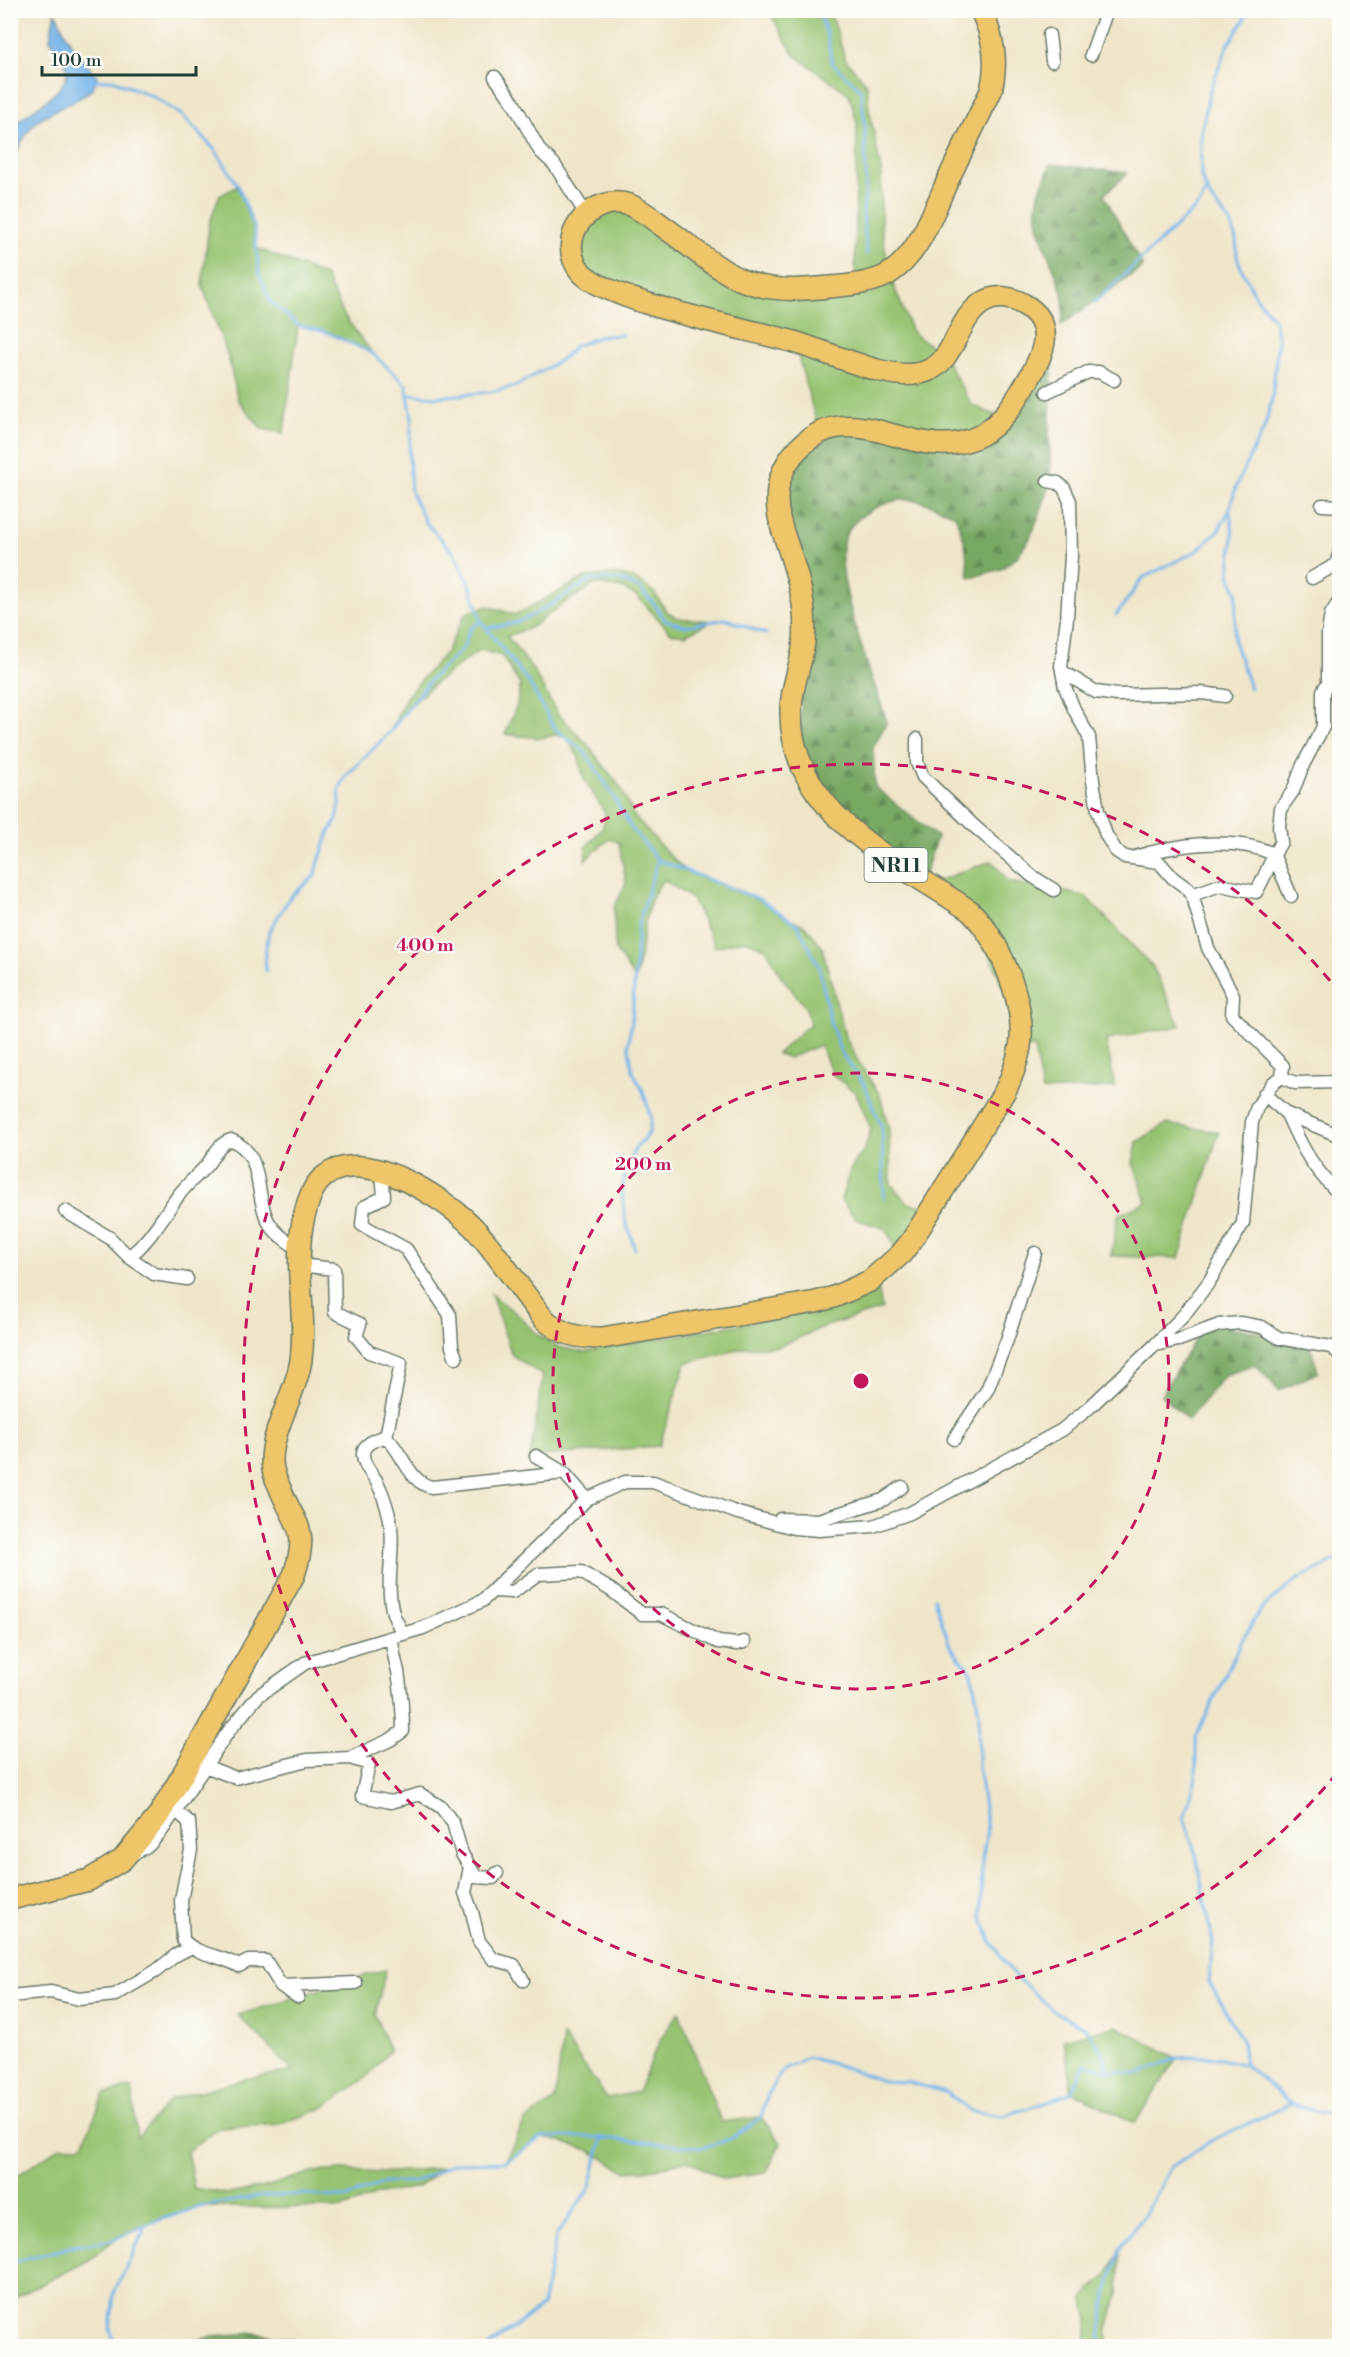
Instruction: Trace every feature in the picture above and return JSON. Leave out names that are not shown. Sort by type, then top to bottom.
[{"type":"highway","points":[[586,214],[604,204],[627,204],[652,218],[729,274],[745,282],[772,288],[795,290],[826,288],[873,280],[888,274],[912,252],[991,91],[996,66],[992,44],[981,10]]},
{"type":"highway","name":"NR11","points":[[10,1899],[89,1880],[122,1860],[157,1818],[294,1575],[301,1556],[302,1541],[298,1524],[273,1473],[272,1460],[275,1440],[296,1382],[301,1360],[299,1257],[306,1208],[320,1180],[331,1172],[343,1168],[363,1168],[382,1171],[418,1186],[443,1201],[475,1229],[543,1318],[553,1327],[565,1334],[602,1338],[816,1302],[850,1291],[870,1281],[901,1254],[912,1240],[1014,1073],[1020,1046],[1019,1015],[1003,960],[982,922],[943,892],[878,852],[825,803],[804,772],[792,737],[791,710],[804,641],[804,598],[780,524],[776,498],[778,483],[788,462],[808,439],[841,425],[868,428],[907,439],[949,444],[967,441],[982,434],[1007,412],[1039,363],[1045,340],[1040,321],[1023,304],[1013,300],[994,298],[978,306],[936,366],[911,374],[879,370],[774,337],[645,303],[596,283],[581,273],[572,254],[574,231],[586,214]]},
{"type":"street","points":[[1091,54],[1107,10]]},
{"type":"street","points":[[1049,35],[1052,60]]},
{"type":"street","points":[[495,77],[513,102],[540,151],[554,164],[586,214]]},
{"type":"street","points":[[1047,392],[1088,372],[1099,372],[1114,380]]},
{"type":"street","points":[[1048,481],[1058,483],[1065,488],[1070,501],[1071,556],[1063,642],[1063,672],[1065,687],[1089,737],[1093,781],[1106,835],[1116,851],[1131,859],[1159,862],[1188,890],[1192,896],[1208,948],[1233,995],[1232,1015],[1283,1066],[1282,1077]]},
{"type":"street","points":[[1322,505],[1340,507]]},
{"type":"street","points":[[1312,578],[1338,567],[1340,550]]},
{"type":"street","points":[[1192,896],[1220,885],[1256,892],[1265,878],[1273,854],[1281,842],[1278,827],[1281,808],[1293,791],[1303,765],[1323,727],[1323,691],[1328,683],[1328,634],[1331,614],[1340,600]]},
{"type":"street","points":[[1063,672],[1096,692],[1117,695],[1202,693],[1225,696]]},
{"type":"street","points":[[917,739],[917,763],[923,777],[975,827],[1032,876],[1054,890]]},
{"type":"street","points":[[1131,859],[1165,849],[1216,844],[1251,847],[1273,854],[1291,896]]},
{"type":"street","points":[[1282,1077],[1295,1083],[1340,1082]]},
{"type":"street","points":[[122,1860],[149,1845],[164,1829],[205,1766],[242,1714],[258,1696],[305,1663],[397,1636],[450,1617],[482,1601],[587,1499],[626,1482],[653,1482],[738,1513],[794,1528],[819,1530],[873,1526],[910,1513],[1062,1430],[1090,1407],[1155,1345],[1183,1316],[1209,1281],[1243,1222],[1252,1122],[1264,1094],[1273,1083],[1282,1077]]},
{"type":"street","points":[[1264,1094],[1287,1114],[1340,1136]]},
{"type":"street","points":[[1287,1114],[1295,1134],[1317,1171],[1340,1194]]},
{"type":"street","points":[[129,1257],[153,1234],[178,1195],[207,1166],[224,1142],[231,1140],[242,1145],[252,1160],[267,1220],[299,1257],[334,1269],[335,1312],[360,1324],[356,1336],[369,1352],[400,1363],[386,1437]]},
{"type":"street","points":[[382,1171],[384,1197],[364,1207],[362,1225],[406,1249],[450,1315],[452,1347],[456,1358]]},
{"type":"street","points":[[65,1210],[110,1238],[129,1257],[154,1274],[187,1280]]},
{"type":"street","points":[[954,1439],[987,1390],[1007,1340],[1035,1252]]},
{"type":"street","points":[[1155,1345],[1179,1340],[1219,1325],[1240,1323],[1262,1327],[1278,1338],[1309,1341],[1331,1347],[1340,1354]]},
{"type":"street","points":[[386,1437],[399,1451],[418,1483],[423,1486],[444,1487],[564,1473]]},
{"type":"street","points":[[350,1758],[390,1740],[403,1731],[404,1711],[392,1653],[397,1636],[391,1586],[392,1539],[389,1516],[378,1482],[363,1457],[363,1450],[369,1443],[386,1437]]},
{"type":"street","points":[[536,1456],[564,1473],[587,1499]]},
{"type":"street","points":[[764,1519],[818,1520],[883,1500],[902,1487]]},
{"type":"street","points":[[493,1591],[513,1592],[538,1574],[581,1572],[611,1590],[642,1614],[661,1614],[718,1642],[737,1644],[744,1642]]},
{"type":"street","points":[[205,1766],[236,1778],[307,1760],[350,1758],[369,1764],[362,1796],[391,1802],[420,1794],[441,1806],[453,1824],[462,1854],[476,1877],[493,1878],[497,1873]]},
{"type":"street","points":[[175,1810],[189,1822],[191,1850],[180,1900],[183,1940],[190,1948],[231,1961],[239,1966],[248,1960],[266,1960],[281,1986],[297,1997]]},
{"type":"street","points":[[470,1867],[465,1893],[479,1941],[493,1959],[514,1965],[523,1980]]},
{"type":"street","points":[[10,1996],[51,1992],[79,1999],[115,1995],[190,1948]]},
{"type":"street","points":[[281,1986],[356,1983]]},
{"type":"green space","points":[[769,11],[827,11],[834,22],[845,59],[867,84],[869,109],[881,170],[881,226],[890,276],[912,332],[944,356],[972,405],[1006,420],[975,442],[820,436],[796,348],[646,306],[570,263],[579,215],[625,206],[736,283],[870,284],[855,272],[857,123],[849,94],[794,55]]},
{"type":"green space","points":[[1051,164],[1128,173],[1104,195],[1143,267],[1061,325],[1064,312],[1063,298],[1037,218],[1038,197]]},
{"type":"green space","points":[[238,186],[254,227],[256,248],[325,276],[345,317],[372,353],[326,332],[298,326],[284,433],[262,429],[238,400],[228,356],[202,285],[209,225],[219,196]]},
{"type":"green space","points":[[1051,348],[1053,359],[1049,433],[1051,481],[1030,538],[1017,557],[1001,569],[969,578],[965,543],[955,515],[915,500],[896,501],[873,509],[856,521],[845,537],[842,553],[849,601],[864,656],[887,722],[873,748],[875,787],[937,837],[921,887],[799,774],[802,638],[779,471],[842,428],[975,442]]},
{"type":"green space","points":[[613,574],[633,578],[654,592],[666,611],[677,618],[712,621],[685,635],[671,633],[638,597],[622,588],[596,584],[570,599],[530,628],[507,636],[533,670],[557,713],[587,744],[620,787],[634,816],[669,855],[687,872],[759,899],[782,915],[806,926],[822,947],[845,1036],[880,1095],[889,1130],[891,1184],[907,1203],[928,1207],[898,1255],[886,1229],[856,1219],[841,1200],[850,1170],[865,1148],[871,1129],[856,1093],[833,1075],[820,1045],[789,1058],[777,1054],[810,1024],[806,1008],[781,976],[766,948],[745,940],[715,947],[693,900],[664,880],[651,900],[647,913],[635,980],[615,949],[614,908],[626,883],[619,842],[609,839],[585,860],[586,847],[603,827],[605,813],[584,779],[579,758],[567,738],[555,735],[539,738],[505,734],[517,705],[520,685],[502,656],[480,650],[442,677],[421,696],[390,732],[406,697],[446,652],[466,613],[488,606],[515,615],[586,577]]},
{"type":"green space","points":[[992,861],[1009,882],[1085,896],[1153,967],[1180,1026],[1106,1040],[1115,1087],[1042,1091],[1034,1047],[1013,1049],[1009,1005],[990,954],[965,917],[921,887]]},
{"type":"green space","points":[[1166,1124],[1219,1132],[1179,1258],[1111,1256],[1118,1215],[1147,1202],[1133,1163],[1137,1142]]},
{"type":"green space","points":[[878,1287],[882,1309],[826,1326],[777,1347],[746,1347],[686,1363],[659,1446],[530,1457],[543,1376],[512,1355],[491,1294],[517,1314],[536,1334],[558,1347],[583,1352],[785,1316]]},
{"type":"green space","points":[[1219,1325],[1309,1341],[1318,1372],[1279,1391],[1256,1365],[1225,1375],[1188,1420],[1161,1395],[1199,1333]]},
{"type":"green space","points":[[386,1969],[375,2015],[390,2051],[365,2079],[321,2109],[281,2124],[220,2128],[187,2151],[194,2188],[229,2194],[269,2186],[311,2172],[343,2170],[380,2173],[442,2168],[418,2187],[380,2194],[343,2208],[200,2207],[153,2222],[114,2240],[89,2260],[11,2300],[11,2180],[60,2147],[83,2144],[104,2094],[132,2087],[137,2138],[171,2099],[244,2079],[293,2071],[238,2015]]},
{"type":"green space","points":[[679,2012],[721,2122],[761,2117],[781,2143],[766,2173],[723,2179],[687,2160],[656,2169],[625,2171],[589,2150],[543,2137],[505,2162],[524,2122],[555,2100],[563,2036],[607,2098],[638,2092],[660,2040]]},
{"type":"green space","points":[[1116,2026],[1177,2058],[1135,2123],[1072,2092],[1064,2039]]},
{"type":"green space","points":[[1120,2248],[1118,2293],[1107,2333],[1109,2346],[1084,2346],[1089,2319],[1083,2298],[1107,2275]]},
{"type":"green space","points":[[256,2333],[293,2339],[307,2346],[176,2346],[214,2336]]},
{"type":"water","points":[[55,11],[72,46],[97,75],[95,83],[82,96],[43,117],[31,127],[11,167],[11,128],[58,91],[67,72],[64,59],[50,39]]},
{"type":"waterway","points":[[818,10],[827,35],[832,63],[861,90],[865,126],[866,183],[863,214],[867,254]]},
{"type":"waterway","points":[[1116,615],[1144,577],[1197,551],[1218,531],[1229,511],[1236,487],[1264,429],[1272,400],[1278,339],[1274,319],[1256,297],[1241,268],[1237,256],[1236,239],[1230,222],[1211,199],[1201,177],[1201,133],[1210,90],[1228,45],[1245,19],[1244,10]]},
{"type":"waterway","points":[[94,80],[113,80],[152,96],[183,116],[216,151],[238,186],[254,227],[259,273],[270,301],[298,325],[326,332],[372,353],[406,385],[412,417],[409,457],[411,492],[426,523],[455,554],[472,590],[481,621],[529,683],[555,729],[585,752],[632,829],[658,860],[759,899],[797,924],[819,966],[830,1021],[841,1053],[864,1084],[882,1128],[884,1197]]},
{"type":"waterway","points":[[1094,303],[1200,204],[1206,190]]},
{"type":"waterway","points":[[408,394],[436,397],[491,392],[516,386],[562,359],[575,346],[602,336],[622,335]]},
{"type":"waterway","points":[[1230,512],[1233,534],[1230,574],[1237,593],[1234,641],[1250,688]]},
{"type":"waterway","points":[[487,628],[515,623],[537,613],[590,580],[620,580],[639,588],[665,620],[685,626],[726,619],[766,634]]},
{"type":"waterway","points":[[266,971],[265,954],[269,931],[291,896],[314,877],[328,835],[337,819],[340,805],[339,790],[345,777],[390,732],[430,680],[463,648],[470,629],[481,621]]},
{"type":"waterway","points":[[635,1249],[625,1219],[622,1192],[625,1170],[636,1147],[649,1133],[651,1118],[643,1091],[633,1072],[628,1044],[632,1020],[638,924],[658,860]]},
{"type":"waterway","points":[[1245,2065],[1242,2040],[1209,1982],[1213,1943],[1196,1855],[1184,1818],[1196,1778],[1196,1737],[1242,1640],[1262,1608],[1301,1577],[1340,1559]]},
{"type":"waterway","points":[[934,1598],[950,1646],[972,1673],[979,1713],[978,1764],[987,1829],[982,1861],[981,1915],[991,1941],[1013,1974],[1054,2011],[1087,2029],[1101,2050],[1109,2071]]},
{"type":"waterway","points":[[10,2263],[74,2246],[113,2240],[153,2222],[200,2207],[254,2197],[304,2194],[346,2198],[385,2182],[415,2182],[454,2163],[505,2162],[542,2137],[593,2137],[702,2148],[732,2138],[761,2117],[768,2093],[784,2069],[807,2057],[883,2081],[908,2082],[945,2092],[971,2111],[1003,2116],[1072,2092],[1085,2064],[1109,2071],[1139,2074],[1177,2058],[1210,2056],[1245,2065],[1291,2104]]},
{"type":"waterway","points":[[1101,2346],[1106,2295],[1120,2248],[1144,2216],[1171,2167],[1212,2140],[1291,2104],[1340,2118]]},
{"type":"waterway","points":[[489,2346],[542,2306],[556,2236],[590,2187],[602,2138]]},
{"type":"waterway","points":[[116,2346],[110,2330],[114,2293],[146,2226]]}]
